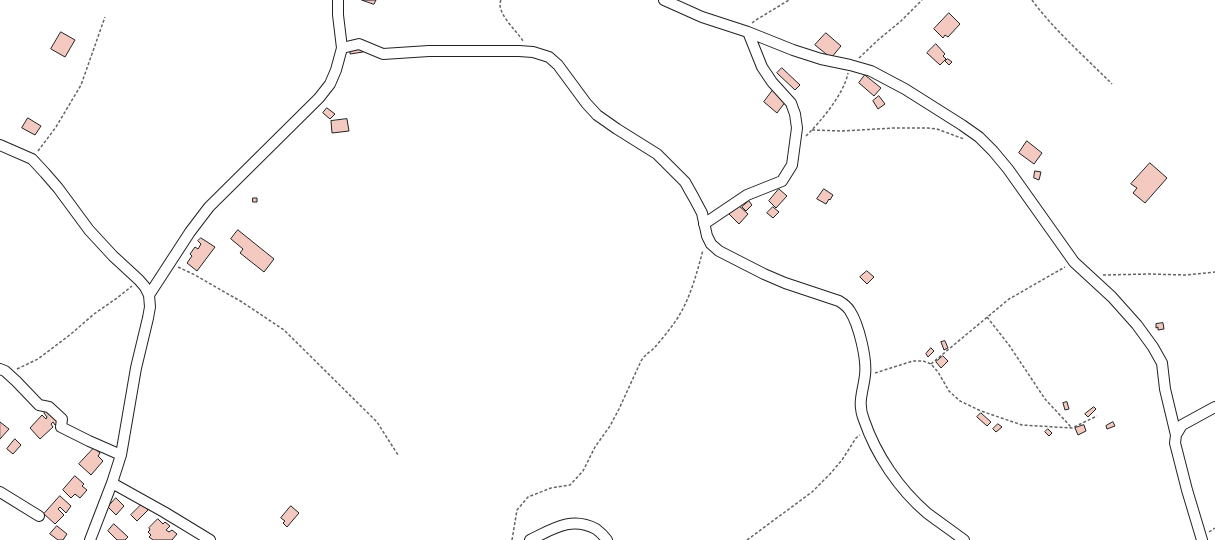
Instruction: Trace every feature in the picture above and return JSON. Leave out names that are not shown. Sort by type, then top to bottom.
[{"type":"street","points":[[149,295],[190,232],[209,207],[319,98],[330,84],[336,70],[342,48],[338,15],[338,0]]},
{"type":"street","points":[[664,0],[702,17],[748,32],[793,50],[821,59],[871,71],[905,89],[962,125],[986,144],[1008,169],[1074,262],[1112,297],[1137,325],[1153,347],[1162,363],[1165,389],[1176,435],[1175,443],[1202,540]]},
{"type":"street","points":[[704,224],[748,195],[782,181],[792,165],[797,128],[795,114],[791,103],[772,82],[762,67],[748,32]]},
{"type":"street","points":[[342,48],[359,44],[383,54],[429,51],[529,52],[548,57],[566,75],[586,103],[597,115],[657,154],[685,182],[702,212],[707,236],[711,244],[719,251],[785,283],[845,304],[856,322],[865,353],[865,375],[860,406],[867,428],[884,462],[910,496],[926,512],[964,540]]},
{"type":"street","points":[[0,145],[32,159],[58,188],[89,230],[113,256],[139,280],[149,295],[150,307],[136,368],[121,455],[90,540]]},
{"type":"street","points":[[3,370],[39,405],[49,407],[58,415],[62,419],[61,426],[89,441],[121,455]]},
{"type":"street","points":[[1176,435],[1182,425],[1215,407]]},
{"type":"street","points":[[112,483],[210,540]]},
{"type":"street","points":[[0,492],[39,516]]},
{"type":"street","points":[[530,540],[566,524],[580,523],[597,530],[608,540]]},
{"type":"path","points":[[501,0],[501,13],[522,39],[529,52]]},
{"type":"path","points":[[748,32],[750,26],[756,20],[790,0]]},
{"type":"path","points":[[794,148],[812,130],[841,92],[847,81],[850,65],[901,21],[922,0]]},
{"type":"path","points":[[1032,0],[1039,10],[1112,84]]},
{"type":"path","points":[[32,159],[56,127],[81,85],[105,17]]},
{"type":"path","points":[[812,130],[842,131],[928,128],[937,129],[966,140]]},
{"type":"path","points":[[512,540],[517,510],[528,497],[551,488],[570,485],[583,471],[595,447],[610,426],[619,409],[641,361],[660,340],[680,314],[686,303],[697,273],[707,236]]},
{"type":"path","points":[[170,262],[242,302],[284,330],[377,422],[398,455]]},
{"type":"path","points":[[931,364],[1009,299],[1074,262]]},
{"type":"path","points":[[1087,275],[1186,275],[1215,272]]},
{"type":"path","points":[[3,370],[16,370],[38,359],[139,280]]},
{"type":"path","points":[[987,317],[1009,345],[1045,398],[1072,428]]},
{"type":"path","points":[[865,375],[880,372],[913,361],[923,361],[931,364],[938,372],[949,391],[960,401],[981,411],[1022,425],[1072,428],[1096,416]]},
{"type":"path","points":[[747,540],[812,492],[830,474],[842,460],[856,438],[867,428]]},
{"type":"building","points":[[362,0],[376,0],[374,4]]},
{"type":"building","points":[[949,13],[960,24],[948,37],[945,35],[943,38],[934,29]]},
{"type":"building","points":[[61,32],[75,40],[65,57],[51,49]]},
{"type":"building","points":[[826,33],[841,46],[831,58],[815,45]]},
{"type":"building","points":[[936,44],[945,54],[943,56],[946,59],[940,65],[927,53]]},
{"type":"building","points":[[363,48],[363,52],[350,54],[350,49]]},
{"type":"building","points":[[948,59],[952,62],[949,65],[945,61]]},
{"type":"building","points":[[782,68],[800,85],[795,90],[777,73]]},
{"type":"building","points":[[865,75],[881,88],[874,96],[859,83]]},
{"type":"building","points":[[773,90],[786,101],[777,113],[764,102]]},
{"type":"building","points":[[879,96],[885,104],[878,109],[873,101]]},
{"type":"building","points":[[327,108],[335,114],[330,119],[323,113]]},
{"type":"building","points":[[28,118],[41,126],[35,135],[22,128]]},
{"type":"building","points":[[347,119],[349,131],[332,133],[331,121]]},
{"type":"building","points":[[1027,141],[1042,153],[1034,164],[1019,153]]},
{"type":"building","points":[[1150,163],[1167,178],[1145,203],[1133,193],[1137,188],[1131,184]]},
{"type":"building","points":[[1035,171],[1041,172],[1039,180],[1034,178]]},
{"type":"building","points":[[779,189],[787,196],[776,208],[769,201]]},
{"type":"building","points":[[824,189],[833,195],[826,204],[817,199]]},
{"type":"building","points":[[253,198],[257,198],[257,202],[253,202]]},
{"type":"building","points":[[749,201],[752,205],[746,211],[742,207]]},
{"type":"building","points":[[738,205],[748,214],[739,224],[729,214]]},
{"type":"building","points":[[773,207],[779,212],[773,218],[767,213]]},
{"type":"building","points":[[238,230],[274,259],[264,272],[240,253],[243,249],[231,239]]},
{"type":"building","points":[[201,238],[215,247],[197,271],[187,263],[192,256],[190,254],[195,247],[198,249],[201,244],[198,241]]},
{"type":"building","points":[[867,271],[874,277],[867,284],[860,277]]},
{"type":"building","points":[[1163,323],[1164,329],[1158,330],[1158,327],[1156,328],[1156,324]]},
{"type":"building","points":[[945,341],[948,348],[944,350],[941,342]]},
{"type":"building","points":[[931,348],[934,351],[928,357],[926,354]]},
{"type":"building","points":[[943,356],[948,361],[941,368],[936,362]]},
{"type":"building","points":[[1067,402],[1069,409],[1065,410],[1063,403]]},
{"type":"building","points":[[1094,407],[1096,409],[1088,417],[1085,414]]},
{"type":"building","points":[[47,410],[59,421],[55,425],[53,422],[51,424],[53,427],[40,439],[30,428],[42,415],[46,419],[47,417],[44,413]]},
{"type":"building","points":[[981,413],[991,422],[987,426],[977,417]]},
{"type":"building","points":[[0,422],[9,429],[0,439]]},
{"type":"building","points":[[1113,422],[1115,426],[1107,429],[1106,426]]},
{"type":"building","points":[[998,424],[1002,427],[996,432],[993,429]]},
{"type":"building","points":[[1084,425],[1086,431],[1078,435],[1075,428]]},
{"type":"building","points":[[1048,429],[1052,433],[1049,436],[1045,432]]},
{"type":"building","points":[[15,439],[21,445],[13,454],[7,449]]},
{"type":"building","points":[[94,448],[100,453],[98,456],[103,461],[91,475],[79,464]]},
{"type":"building","points":[[75,476],[84,484],[82,486],[87,490],[80,498],[75,494],[71,498],[63,490]]},
{"type":"building","points":[[60,496],[71,506],[66,513],[60,507],[58,509],[64,515],[55,524],[44,514]]},
{"type":"building","points":[[116,498],[124,506],[116,515],[108,507]]},
{"type":"building","points":[[142,504],[148,510],[137,521],[131,515]]},
{"type":"building","points":[[291,506],[299,513],[287,527],[283,523],[285,521],[281,518]]},
{"type":"building","points":[[158,519],[163,524],[165,522],[170,526],[166,530],[169,532],[172,530],[177,534],[172,540],[153,540],[149,537],[151,535],[148,532],[150,530],[149,528]]},
{"type":"building","points":[[114,524],[128,537],[125,540],[117,540],[108,531]]},
{"type":"building","points":[[57,526],[67,534],[63,540],[58,540],[50,534]]}]
